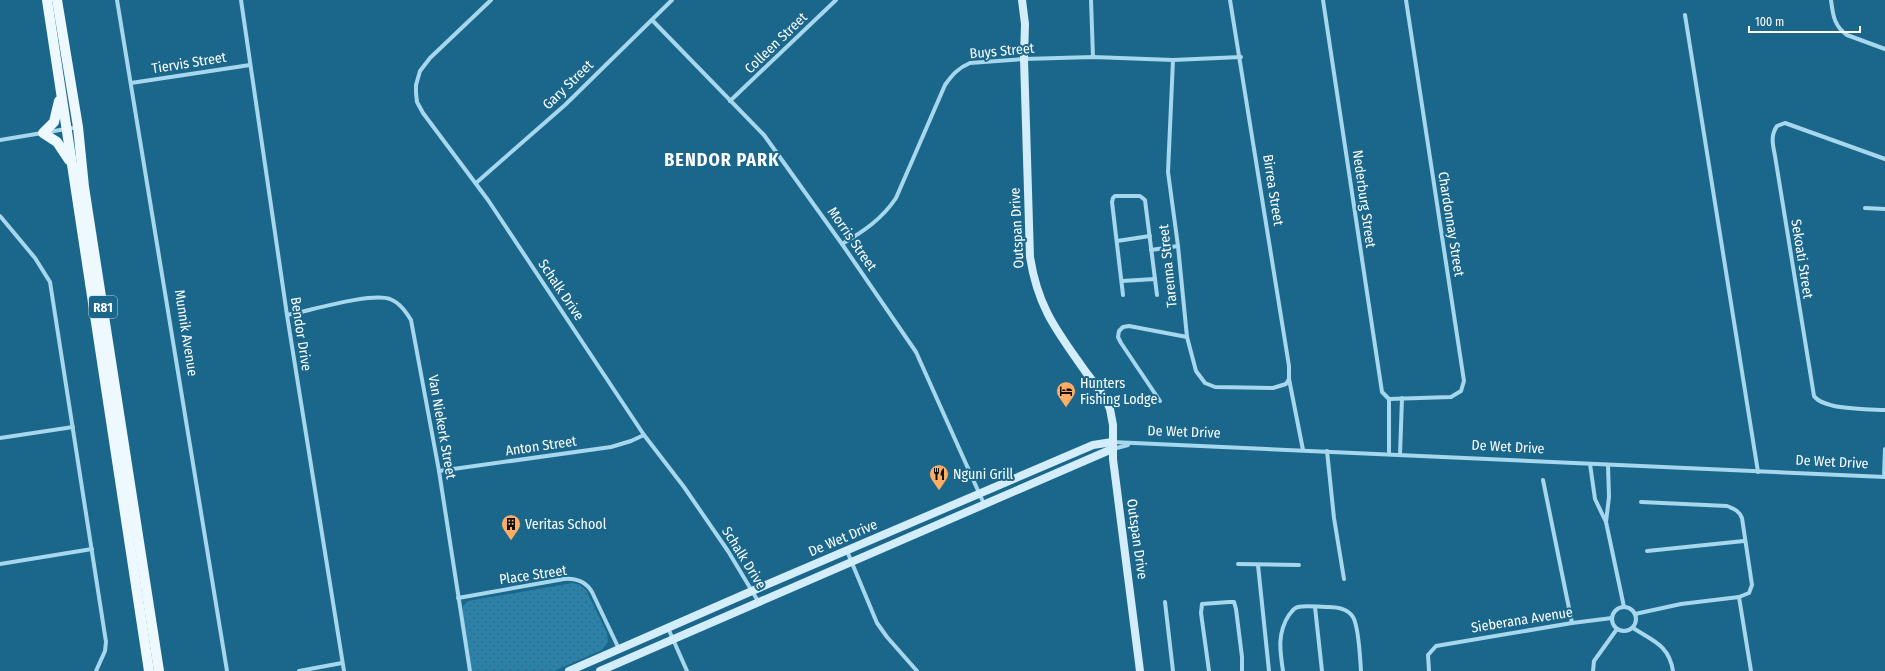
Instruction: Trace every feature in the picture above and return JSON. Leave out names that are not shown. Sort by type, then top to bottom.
[{"type":"main road","name":"R81","points":[[47,0],[150,671]]},
{"type":"main road","name":"R81","points":[[57,0],[78,127],[84,188],[159,671]]},
{"type":"main road","points":[[61,90],[57,114],[54,122],[43,133],[57,142],[66,153],[72,167]]},
{"type":"street","name":"Munnik Avenue","points":[[117,0],[227,671]]},
{"type":"street","name":"Bendor Drive","points":[[241,0],[287,315],[344,671]]},
{"type":"street","name":"Schalk Drive","points":[[491,0],[430,58],[420,71],[416,85],[417,102],[423,113],[476,183],[644,435],[689,494],[728,552],[758,601]]},
{"type":"street","name":"Gary Street","points":[[476,183],[565,105],[672,0]]},
{"type":"street","name":"Colleen Street","points":[[730,101],[836,0]]},
{"type":"street","name":"Outspan Drive","points":[[1022,0],[1025,24],[1024,59],[1030,257],[1032,270],[1043,305],[1051,322],[1108,404],[1112,418],[1112,446],[1140,671]]},
{"type":"street","points":[[1091,0],[1093,57]]},
{"type":"street","name":"Birrea Street","points":[[1230,0],[1241,57],[1289,366],[1289,379],[1303,450]]},
{"type":"street","name":"Nederburg Street","points":[[1323,0],[1382,392],[1389,399],[1389,454]]},
{"type":"street","name":"Chardonnay Street","points":[[1402,398],[1452,397],[1461,391],[1464,381],[1406,0]]},
{"type":"street","points":[[1831,0],[1836,24],[1842,32],[1846,35],[1885,49]]},
{"type":"street","points":[[1685,15],[1758,472]]},
{"type":"street","name":"Morris Street","points":[[652,20],[764,135],[842,244],[916,352],[984,504]]},
{"type":"street","name":"Buys Street","points":[[842,244],[876,222],[887,211],[896,198],[945,85],[955,72],[970,63],[1024,59],[1093,57],[1173,60],[1241,57]]},
{"type":"street","name":"Tarenna Street","points":[[1173,60],[1168,164],[1187,337],[1196,371],[1205,383],[1210,385],[1273,388],[1286,384],[1289,379]]},
{"type":"street","name":"Tiervis Street","points":[[131,83],[250,66]]},
{"type":"street","name":"Sekoati Street","points":[[1885,158],[1785,123],[1776,126],[1772,138],[1810,382],[1814,396],[1821,402],[1836,406],[1885,410]]},
{"type":"street","points":[[0,140],[78,127]]},
{"type":"street","points":[[1124,295],[1112,202],[1116,196],[1143,197],[1145,200],[1157,294]]},
{"type":"street","points":[[1865,208],[1885,209]]},
{"type":"street","points":[[0,216],[35,258],[50,282],[106,642],[102,662],[96,671]]},
{"type":"street","points":[[1117,241],[1150,236]]},
{"type":"street","points":[[1152,250],[1178,246]]},
{"type":"street","points":[[1122,281],[1155,279]]},
{"type":"street","name":"Van Niekerk Street","points":[[287,315],[356,301],[379,298],[389,299],[405,310],[411,320],[416,339],[439,471],[470,671]]},
{"type":"street","points":[[1160,401],[1121,343],[1118,337],[1118,331],[1129,326],[1187,337]]},
{"type":"street","points":[[1389,399],[1402,398],[1400,455]]},
{"type":"street","points":[[0,438],[72,427]]},
{"type":"street","name":"Anton Street","points":[[439,471],[611,448],[644,435]]},
{"type":"street","name":"De Wet Drive","points":[[569,671],[752,590],[847,551],[1093,445],[1112,446],[1130,444],[1303,450],[1884,477]]},
{"type":"street","name":"De Wet Drive","points":[[600,671],[984,504],[1112,446],[1130,444]]},
{"type":"street","points":[[1884,477],[1885,449]]},
{"type":"street","points":[[1327,451],[1334,518],[1344,579]]},
{"type":"street","points":[[1590,464],[1595,499],[1606,522],[1624,607]]},
{"type":"street","points":[[1606,522],[1610,497],[1608,465]]},
{"type":"street","points":[[1543,480],[1572,623]]},
{"type":"street","points":[[1635,614],[1681,604],[1739,597],[1748,593],[1752,585],[1740,512],[1727,506],[1642,502]]},
{"type":"street","points":[[1647,551],[1744,541]]},
{"type":"street","points":[[0,564],[92,550]]},
{"type":"street","points":[[847,551],[877,623],[887,637],[917,671]]},
{"type":"street","points":[[1238,564],[1299,565]]},
{"type":"street","points":[[1258,565],[1269,671]]},
{"type":"street","name":"Place Street","points":[[458,598],[564,579],[578,581],[586,585],[592,592],[619,649]]},
{"type":"street","points":[[1739,597],[1750,671]]},
{"type":"street","points":[[1165,602],[1173,671]]},
{"type":"street","points":[[1209,671],[1201,613],[1202,604],[1234,602],[1242,657],[1242,671]]},
{"type":"street","points":[[1315,607],[1322,671]]},
{"type":"street","points":[[1283,671],[1280,649],[1283,625],[1296,608],[1315,607],[1332,607],[1348,612],[1352,616],[1355,625],[1361,671]]},
{"type":"street","points":[[1624,607],[1632,610],[1635,614],[1636,621],[1633,628],[1628,631],[1617,629],[1613,624],[1612,618],[1617,610],[1624,607]]},
{"type":"street","name":"Sieberana Avenue","points":[[1429,671],[1428,655],[1436,646],[1572,623],[1612,618]]},
{"type":"street","points":[[668,628],[688,671]]},
{"type":"street","points":[[1633,628],[1664,648],[1671,658],[1673,671]]},
{"type":"street","points":[[1593,671],[1594,660],[1617,629]]},
{"type":"street","points":[[299,671],[342,663]]},
{"type":"shaded area","points":[[573,583],[580,585],[586,590],[607,633],[608,642],[602,650],[554,671],[472,671],[463,614],[463,606],[468,601]]},
{"type":"place","name":"Hunters Fishing Lodge","points":[[1066,408]]},
{"type":"place","name":"Nguni Grill","points":[[939,491]]},
{"type":"place","name":"Veritas School","points":[[511,541]]},
{"type":"district","name":"BENDOR PARK","points":[[722,160]]}]
